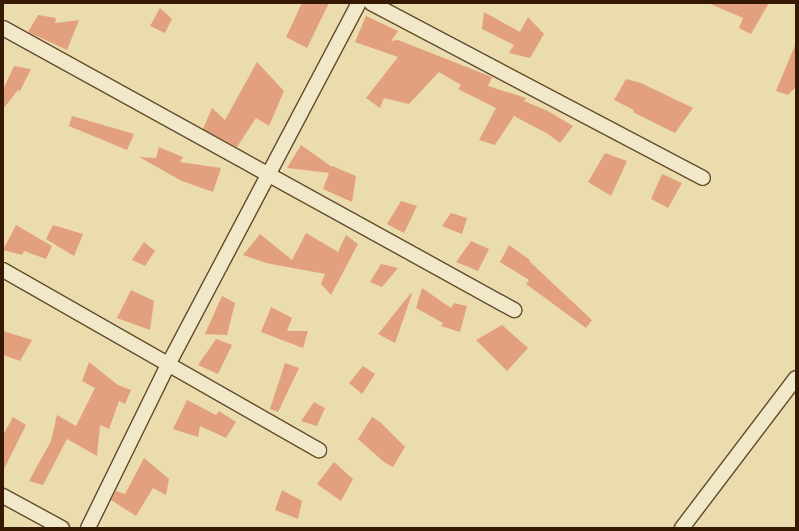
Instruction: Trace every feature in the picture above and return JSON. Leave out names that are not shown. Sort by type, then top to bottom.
[{"type":"street","points":[[88,528],[169,364],[359,3]]},
{"type":"street","points":[[371,3],[703,178]]},
{"type":"street","points":[[3,28],[514,310]]},
{"type":"street","points":[[3,270],[319,450]]},
{"type":"street","points":[[682,528],[796,378]]},
{"type":"street","points":[[3,496],[62,528]]},
{"type":"building","points":[[302,3],[329,3],[307,48],[286,37]]},
{"type":"building","points":[[708,3],[769,3],[751,34],[739,28],[743,18]]},
{"type":"building","points":[[160,8],[172,19],[165,33],[150,26]]},
{"type":"building","points":[[484,12],[520,32],[528,17],[544,34],[530,58],[509,53],[514,45],[482,29]]},
{"type":"building","points":[[38,15],[56,18],[55,23],[79,20],[67,50],[28,32]]},
{"type":"building","points":[[366,16],[398,31],[391,41],[398,40],[492,77],[488,86],[526,98],[524,101],[548,111],[573,126],[560,143],[548,134],[514,116],[495,145],[479,140],[496,108],[458,89],[461,85],[439,72],[409,104],[384,98],[380,108],[366,98],[398,57],[355,42]]},
{"type":"building","points":[[796,43],[796,87],[788,95],[776,91]]},
{"type":"building","points":[[257,62],[284,91],[269,126],[256,118],[237,147],[203,129],[212,108],[225,120]]},
{"type":"building","points":[[14,66],[31,69],[20,91],[18,90],[3,109],[3,90]]},
{"type":"building","points":[[626,79],[641,83],[693,108],[675,133],[633,112],[634,110],[614,100]]},
{"type":"building","points":[[72,116],[134,134],[127,150],[69,126]]},
{"type":"building","points":[[301,145],[332,167],[356,176],[352,202],[323,189],[329,173],[287,168]]},
{"type":"building","points":[[159,147],[183,157],[180,162],[221,168],[213,192],[182,181],[139,157],[156,158]]},
{"type":"building","points":[[605,153],[627,161],[611,196],[588,182]]},
{"type":"building","points":[[662,174],[682,183],[668,208],[651,199]]},
{"type":"building","points":[[401,201],[417,206],[404,233],[387,224]]},
{"type":"building","points":[[451,213],[467,218],[462,234],[442,226]]},
{"type":"building","points":[[16,225],[52,246],[46,259],[24,251],[22,255],[3,250]]},
{"type":"building","points":[[53,225],[83,234],[74,256],[46,239]]},
{"type":"building","points":[[306,233],[338,252],[346,235],[358,244],[331,295],[321,284],[325,274],[266,263],[243,255],[260,234],[292,260]]},
{"type":"building","points":[[471,241],[489,249],[478,271],[456,262]]},
{"type":"building","points":[[144,242],[155,251],[145,266],[132,260]]},
{"type":"building","points":[[509,245],[530,260],[529,261],[592,320],[586,328],[526,284],[529,280],[500,262]]},
{"type":"building","points":[[381,264],[398,268],[382,287],[370,282]]},
{"type":"building","points":[[422,288],[451,308],[454,303],[467,306],[460,332],[441,326],[443,323],[416,308]]},
{"type":"building","points":[[131,290],[154,301],[150,330],[117,318]]},
{"type":"building","points":[[411,293],[412,294],[395,343],[378,334]]},
{"type":"building","points":[[222,296],[235,303],[227,335],[205,334]]},
{"type":"building","points":[[271,307],[292,318],[287,331],[308,331],[303,348],[261,332]]},
{"type":"building","points":[[502,325],[528,348],[507,371],[476,340]]},
{"type":"building","points":[[3,331],[32,340],[20,361],[3,355]]},
{"type":"building","points":[[216,339],[232,345],[218,374],[198,365]]},
{"type":"building","points":[[89,362],[118,385],[131,390],[125,404],[119,401],[109,429],[100,425],[97,456],[67,439],[43,485],[29,481],[51,441],[57,415],[76,426],[95,388],[82,381]]},
{"type":"building","points":[[285,363],[299,368],[278,412],[270,409]]},
{"type":"building","points":[[363,366],[375,374],[362,394],[349,383]]},
{"type":"building","points":[[187,400],[216,415],[219,411],[236,422],[226,438],[200,426],[198,437],[173,429]]},
{"type":"building","points":[[314,402],[325,408],[317,426],[301,421]]},
{"type":"building","points":[[13,417],[26,425],[3,471],[3,435]]},
{"type":"building","points":[[372,417],[380,422],[405,447],[393,467],[384,462],[358,439]]},
{"type":"building","points":[[144,458],[169,479],[166,495],[153,488],[136,516],[111,500],[116,491],[125,494]]},
{"type":"building","points":[[334,462],[353,479],[341,501],[317,484]]},
{"type":"building","points":[[282,490],[302,501],[298,519],[275,510]]}]
